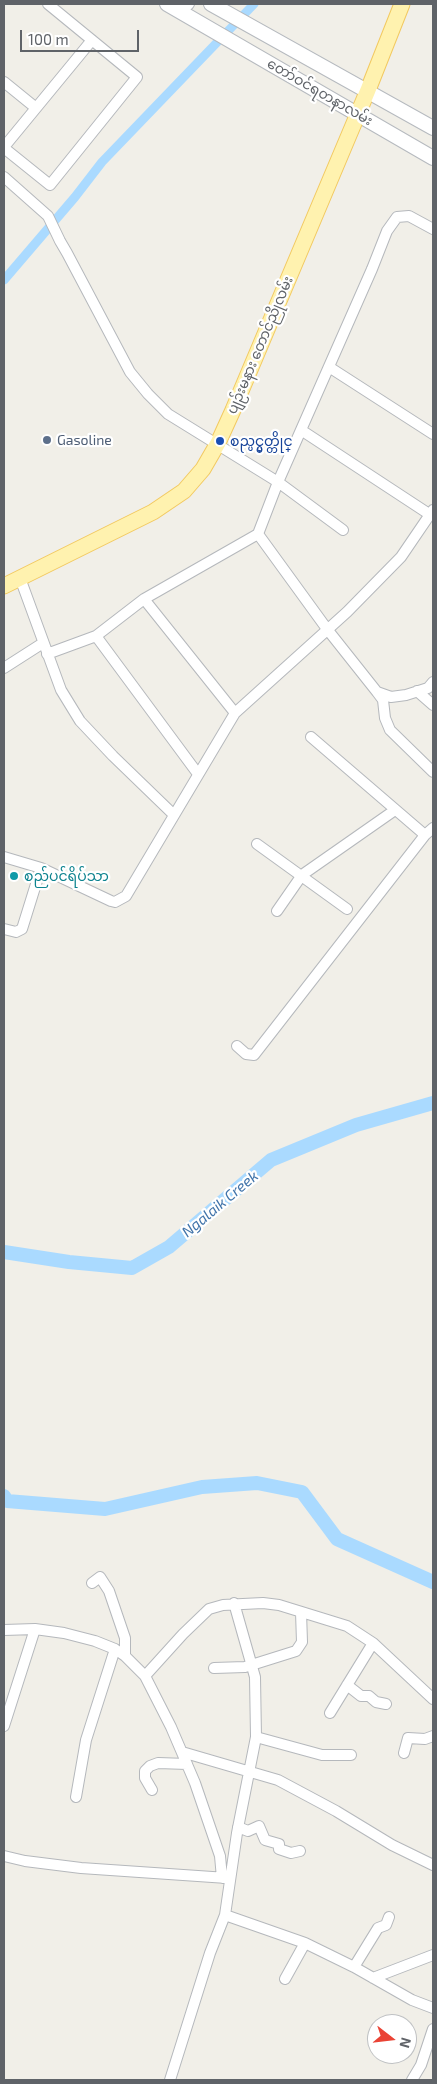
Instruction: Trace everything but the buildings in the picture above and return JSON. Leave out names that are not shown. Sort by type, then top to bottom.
[{"type":"main road","name":"တော်ဝင်ရတနာလမ်း","points":[[167,4],[185,8],[206,27],[433,158]]},
{"type":"main road","name":"ပျဉ်းမနား တောင်ညိုလမ်း","points":[[4,586],[154,512],[184,490],[203,469],[218,443],[368,90],[402,4]]},
{"type":"main road","name":"တော်ဝင်ရတနာလမ်း","points":[[217,7],[433,128]]},
{"type":"street","points":[[48,4],[92,40],[137,77],[50,184],[4,147],[92,40]]},
{"type":"street","points":[[4,82],[36,108]]},
{"type":"street","points":[[4,178],[48,216],[130,372],[148,394],[168,414],[218,443],[278,482],[343,530]]},
{"type":"street","points":[[47,654],[96,636],[144,599],[258,534],[278,482],[387,231],[397,217],[409,216],[433,229]]},
{"type":"street","points":[[329,367],[433,434]]},
{"type":"street","points":[[4,857],[41,868],[111,901],[115,902],[122,899],[130,891],[235,713],[327,629],[401,557],[431,512],[301,430]]},
{"type":"street","points":[[258,534],[327,629],[383,700],[384,718],[390,730],[433,772]]},
{"type":"street","points":[[20,578],[61,690],[80,721],[174,815]]},
{"type":"street","points":[[144,599],[235,713]]},
{"type":"street","points":[[96,636],[198,774]]},
{"type":"street","points":[[4,668],[43,643]]},
{"type":"street","points":[[377,692],[391,697],[428,688],[433,682]]},
{"type":"street","points":[[417,691],[433,705]]},
{"type":"street","points":[[237,1046],[246,1054],[254,1055],[429,832],[395,810],[310,737]]},
{"type":"street","points":[[276,911],[301,876],[395,810]]},
{"type":"street","points":[[257,844],[348,909]]},
{"type":"street","points":[[4,929],[16,932],[22,930],[41,868]]},
{"type":"street","points":[[92,1583],[100,1577],[109,1591],[125,1638],[125,1656]]},
{"type":"street","points":[[145,1676],[183,1634],[209,1610],[234,1603],[263,1603],[347,1626],[373,1643],[433,1699]]},
{"type":"street","points":[[170,2080],[210,1953],[225,1914],[226,1878],[256,1737],[257,1698],[252,1663],[234,1603]]},
{"type":"street","points":[[214,1668],[237,1668],[290,1654],[300,1647],[303,1636],[301,1612]]},
{"type":"street","points":[[4,1630],[35,1629],[64,1633],[95,1641],[115,1649],[145,1676],[187,1764],[215,1841],[226,1878]]},
{"type":"street","points":[[4,1726],[35,1629]]},
{"type":"street","points":[[330,1713],[373,1643]]},
{"type":"street","points":[[76,1797],[86,1740],[115,1649]]},
{"type":"street","points":[[347,1685],[361,1696],[369,1696],[376,1702],[386,1704]]},
{"type":"street","points":[[404,1754],[408,1738],[426,1739],[433,1736]]},
{"type":"street","points":[[256,1737],[322,1756],[351,1755]]},
{"type":"street","points":[[182,1752],[278,1780],[297,1789],[392,1845],[433,1865]]},
{"type":"street","points":[[152,1790],[145,1778],[145,1772],[150,1766],[158,1763],[187,1764]]},
{"type":"street","points":[[238,1827],[248,1831],[259,1826],[265,1840],[279,1844],[279,1850],[292,1853],[300,1851]]},
{"type":"street","points":[[4,1856],[25,1861],[81,1868],[226,1878]]},
{"type":"street","points":[[225,1914],[305,1943],[412,2000],[433,2008]]},
{"type":"street","points":[[354,1968],[378,1928],[386,1925],[389,1917]]},
{"type":"street","points":[[285,1979],[305,1943]]},
{"type":"street","points":[[373,1978],[433,1955]]},
{"type":"street","points":[[412,2080],[430,2048],[433,2029]]},
{"type":"waterway","points":[[4,280],[75,197],[102,162],[254,4]]},
{"type":"waterway","name":"Ngalaik Creek","points":[[4,1252],[69,1262],[132,1268],[169,1247],[271,1160],[356,1125],[433,1103]]},
{"type":"waterway","name":"Ngalaik Creek","points":[[4,1496],[7,1501],[105,1509],[202,1487],[257,1483],[302,1492],[337,1539],[433,1582]]},
{"type":"place","name":"Gasoline","points":[[47,440]]},
{"type":"place","name":"စည္ပင္မွတ္တိုင္","points":[[220,441]]},
{"type":"place","name":"စည်ပင်ရိပ်သာ","points":[[14,876]]}]
